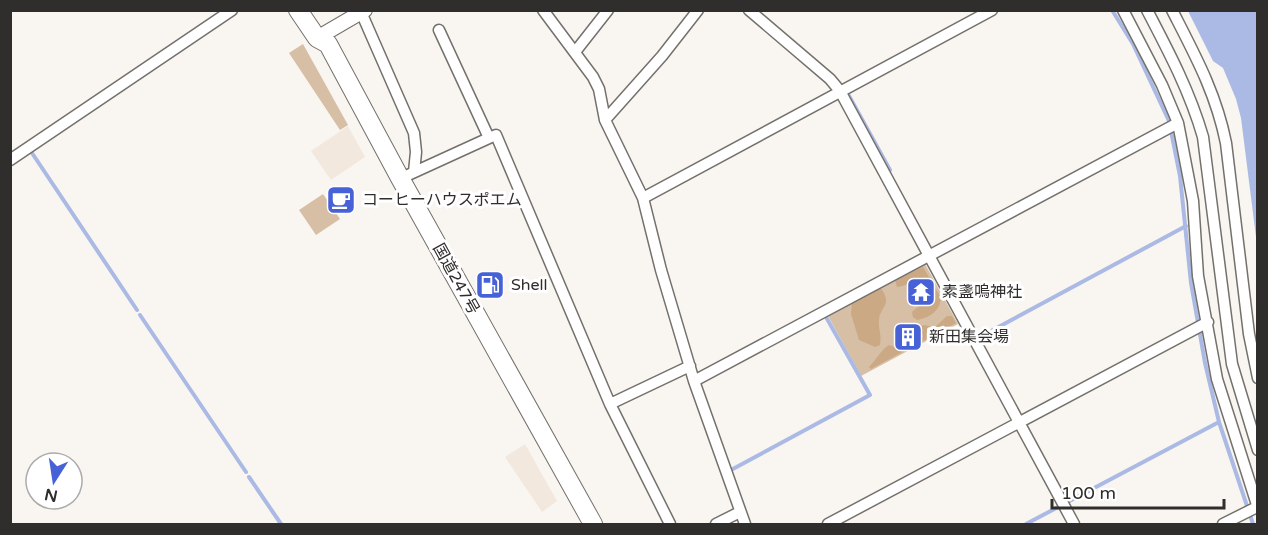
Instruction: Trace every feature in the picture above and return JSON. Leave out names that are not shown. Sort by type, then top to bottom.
[{"type":"highway","name":"国道247号","points":[[298,10],[317,38],[328,44],[407,175],[593,525]]},
{"type":"highway","name":"国道247号","points":[[317,38],[317,49],[582,525]]},
{"type":"main road","points":[[317,38],[363,11]]},
{"type":"street","points":[[10,160],[232,10]]},
{"type":"street","points":[[543,10],[593,77],[605,120],[643,198],[661,270],[694,381],[745,525]]},
{"type":"street","points":[[575,52],[608,10]]},
{"type":"street","points":[[605,120],[662,56],[698,10]]},
{"type":"street","points":[[749,10],[830,79],[840,91],[1074,525]]},
{"type":"street","points":[[643,198],[992,10]]},
{"type":"street","points":[[1123,10],[1162,86],[1178,123],[1193,201],[1198,276],[1217,379],[1257,507],[1223,525]]},
{"type":"street","points":[[1147,10],[1178,69],[1203,137],[1232,364],[1257,450]]},
{"type":"street","points":[[1172,10],[1206,77],[1220,115],[1226,143],[1249,334],[1257,378]]},
{"type":"street","points":[[363,11],[414,133],[416,152],[407,175]]},
{"type":"street","points":[[439,30],[489,138]]},
{"type":"street","points":[[694,381],[1178,123]]},
{"type":"street","points":[[407,175],[496,135],[610,404],[670,525]]},
{"type":"street","points":[[828,525],[1208,322]]},
{"type":"street","points":[[610,404],[690,366]]},
{"type":"street","points":[[716,525],[740,512]]},
{"type":"shaded area","points":[[303,44],[348,125],[340,130],[289,53]]},
{"type":"shaded area","points":[[348,126],[365,157],[331,180],[311,151]]},
{"type":"shaded area","points":[[323,194],[340,219],[316,235],[299,210]]},
{"type":"shaded area","points":[[924,262],[958,324],[861,376],[827,314]]},
{"type":"shaded area","points":[[923,267],[941,298],[939,307],[933,313],[917,320],[913,317],[912,312],[932,296],[929,284],[917,281],[897,287],[895,280]]},
{"type":"shaded area","points":[[881,288],[886,302],[879,320],[880,345],[875,347],[859,340],[851,314],[852,303]]},
{"type":"shaded area","points":[[947,316],[952,316],[956,323],[871,369],[869,367],[889,345],[900,349],[923,337],[920,328],[923,325],[935,327]]},
{"type":"shaded area","points":[[525,444],[557,501],[542,512],[505,457]]},
{"type":"water","points":[[1188,11],[1257,11],[1257,245],[1241,118],[1236,99],[1223,68],[1213,61]]},
{"type":"waterway","points":[[1112,10],[1133,44],[1169,121],[1180,176],[1191,283],[1205,363],[1219,422],[1253,524]]},
{"type":"waterway","points":[[848,94],[890,170]]},
{"type":"waterway","points":[[32,153],[137,310]]},
{"type":"waterway","points":[[978,338],[1186,226]]},
{"type":"waterway","points":[[140,315],[246,472]]},
{"type":"waterway","points":[[731,470],[870,395],[826,317]]},
{"type":"waterway","points":[[1026,524],[1219,422]]},
{"type":"waterway","points":[[249,477],[281,524]]},
{"type":"place","name":"コーヒーハウスポエム","points":[[341,200]]},
{"type":"place","name":"Shell","points":[[490,285]]},
{"type":"place","name":"素盞嗚神社","points":[[921,292]]},
{"type":"place","name":"新田集会場","points":[[908,337]]}]
